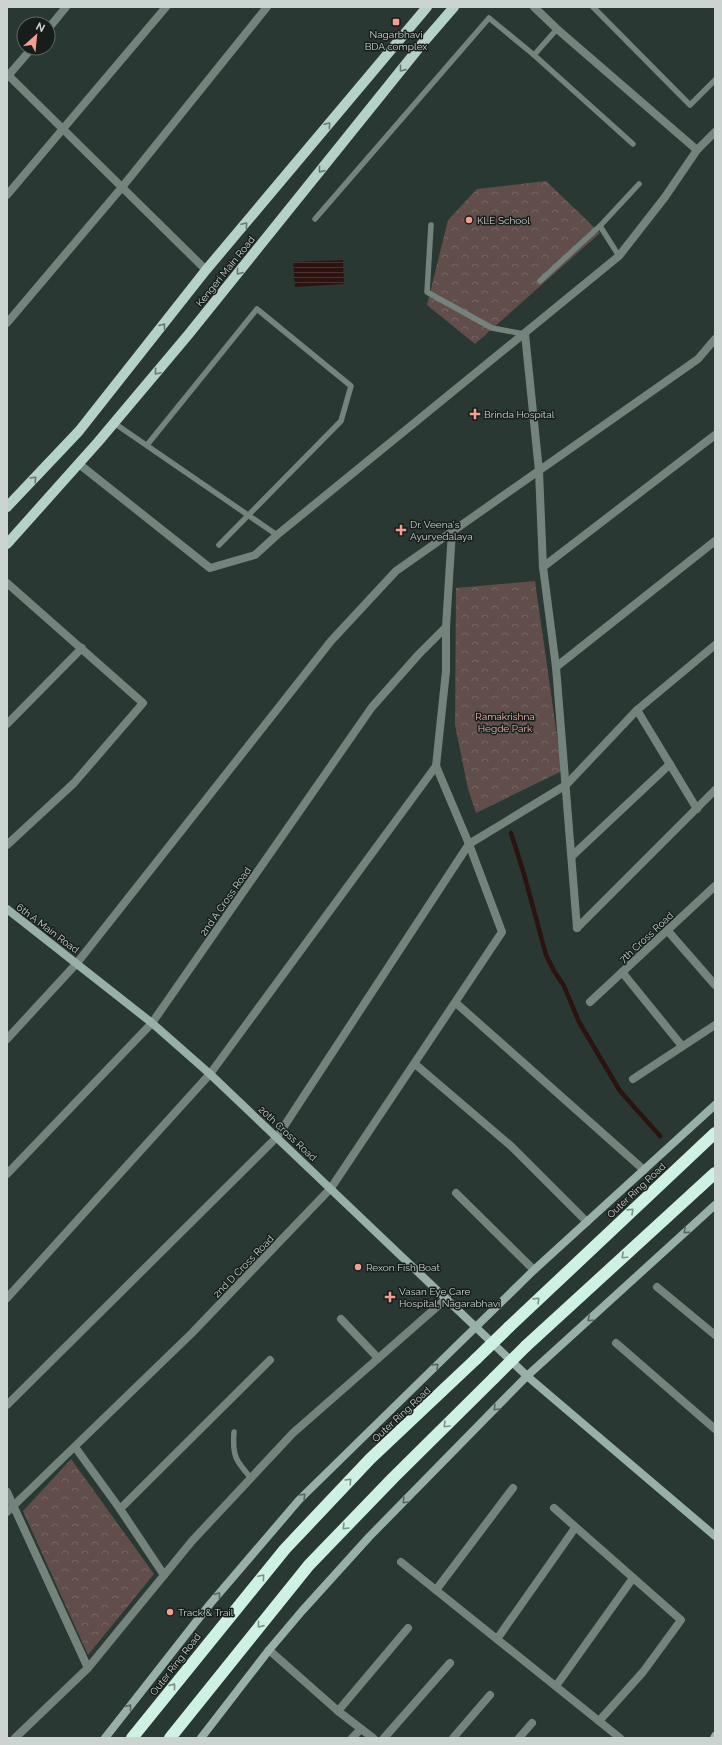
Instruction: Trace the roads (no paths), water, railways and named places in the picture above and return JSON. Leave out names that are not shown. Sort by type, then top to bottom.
[{"type":"highway","name":"Outer Ring Road","points":[[132,1738],[285,1549],[370,1459],[715,1133]]},
{"type":"highway","points":[[170,1738],[309,1565],[393,1478],[526,1346],[715,1173]]},
{"type":"main road","name":"Kengeri Main Road","points":[[7,507],[79,430],[206,270],[427,7]]},
{"type":"main road","name":"Kengeri Main Road","points":[[7,544],[79,464],[188,335],[422,44],[454,7]]},
{"type":"street","points":[[56,19],[66,7]]},
{"type":"street","points":[[7,195],[166,7]]},
{"type":"street","points":[[7,323],[123,186],[267,7]]},
{"type":"street","points":[[539,9],[557,29],[697,150]]},
{"type":"street","points":[[25,56],[8,75],[123,186],[206,270]]},
{"type":"street","points":[[79,464],[210,568],[255,555],[277,535],[619,256],[665,197],[697,150],[715,132]]},
{"type":"street","points":[[524,334],[538,471],[543,568],[556,667],[577,928],[715,790]]},
{"type":"street","points":[[7,1039],[77,963],[331,641],[396,572],[452,531],[698,359],[715,339]]},
{"type":"street","points":[[543,568],[715,435]]},
{"type":"street","points":[[452,531],[446,627],[446,671],[436,766],[469,844]]},
{"type":"street","points":[[556,667],[715,541]]},
{"type":"street","points":[[7,583],[143,703],[74,783],[7,845]]},
{"type":"street","name":"2nd A Cross Road","points":[[7,1174],[152,1023],[372,708],[419,654],[446,627]]},
{"type":"street","points":[[7,1405],[277,1137],[469,844],[566,785],[637,710],[715,645]]},
{"type":"street","points":[[7,724],[82,648]]},
{"type":"street","points":[[637,710],[697,809]]},
{"type":"street","points":[[572,856],[670,764]]},
{"type":"street","points":[[7,1298],[210,1074],[436,766]]},
{"type":"street","name":"2nd D Cross Road","points":[[7,1512],[192,1333],[331,1188],[502,932],[469,844]]},
{"type":"street","name":"7th Cross Road","points":[[590,1002],[715,886]]},
{"type":"street","name":"6th A Main Road","points":[[8,911],[77,963]]},
{"type":"street","points":[[667,930],[715,985]]},
{"type":"street","name":"20th Cross Road","points":[[77,963],[152,1023],[210,1074],[447,1298],[476,1328],[527,1376],[715,1536]]},
{"type":"street","points":[[622,972],[682,1046]]},
{"type":"street","points":[[456,1003],[644,1170]]},
{"type":"street","points":[[633,1079],[715,1025]]},
{"type":"street","points":[[415,1064],[511,1146],[587,1222]]},
{"type":"street","points":[[105,1738],[210,1604],[299,1500],[534,1270],[715,1105]]},
{"type":"street","points":[[456,1193],[534,1270]]},
{"type":"street","points":[[201,1738],[269,1650],[369,1537],[527,1376],[715,1205]]},
{"type":"street","points":[[657,1287],[715,1335]]},
{"type":"street","points":[[15,1738],[88,1668],[192,1541],[293,1432],[447,1298]]},
{"type":"street","points":[[341,1319],[378,1358]]},
{"type":"street","points":[[616,1343],[715,1430]]},
{"type":"street","points":[[120,1509],[270,1360]]},
{"type":"street","points":[[75,1447],[120,1509],[164,1575]]},
{"type":"street","points":[[436,1590],[513,1488]]},
{"type":"street","points":[[7,1492],[88,1668]]},
{"type":"street","points":[[554,1508],[681,1620],[643,1672],[599,1721]]},
{"type":"street","points":[[497,1639],[575,1528]]},
{"type":"street","points":[[401,1562],[620,1738]]},
{"type":"street","points":[[556,1686],[633,1578]]},
{"type":"street","points":[[338,1711],[408,1628]]},
{"type":"street","points":[[269,1650],[338,1711],[373,1738]]},
{"type":"street","points":[[384,1738],[450,1663]]},
{"type":"street","points":[[452,1738],[490,1695]]},
{"type":"street","points":[[519,1738],[532,1722]]},
{"type":"street","points":[[352,1738],[361,1728]]},
{"type":"lane","points":[[593,7],[690,105],[715,80]]},
{"type":"lane","points":[[315,219],[489,18],[534,55],[633,144]]},
{"type":"lane","points":[[534,55],[557,29]]},
{"type":"lane","points":[[540,281],[600,226],[639,184]]},
{"type":"lane","points":[[431,225],[427,292],[492,328],[524,334]]},
{"type":"lane","points":[[600,226],[619,256]]},
{"type":"lane","points":[[147,445],[257,309],[351,386],[341,421],[219,545]]},
{"type":"lane","points":[[114,423],[277,535]]},
{"type":"lane","points":[[234,1432],[233,1448],[236,1460],[251,1478]]},
{"type":"waterway","points":[[511,833],[546,955],[564,986],[579,1022],[620,1091],[660,1136]]},
{"type":"place","name":"Nagarbhavi BDA complex","points":[[396,22]]},
{"type":"place","name":"KLE School","points":[[469,220]]},
{"type":"place","name":"Brinda Hospital","points":[[475,414]]},
{"type":"place","name":"Dr. Veena's Ayurvedalaya","points":[[401,530]]},
{"type":"place","name":"Rexon Fish Boat","points":[[358,1267]]},
{"type":"place","name":"Vasan Eye Care Hospital, Nagarabhavi","points":[[390,1297]]},
{"type":"place","name":"Track & Trail","points":[[170,1612]]},
{"type":"park label","name":"Ramakrishna Hegde Park","points":[[505,722]]}]
